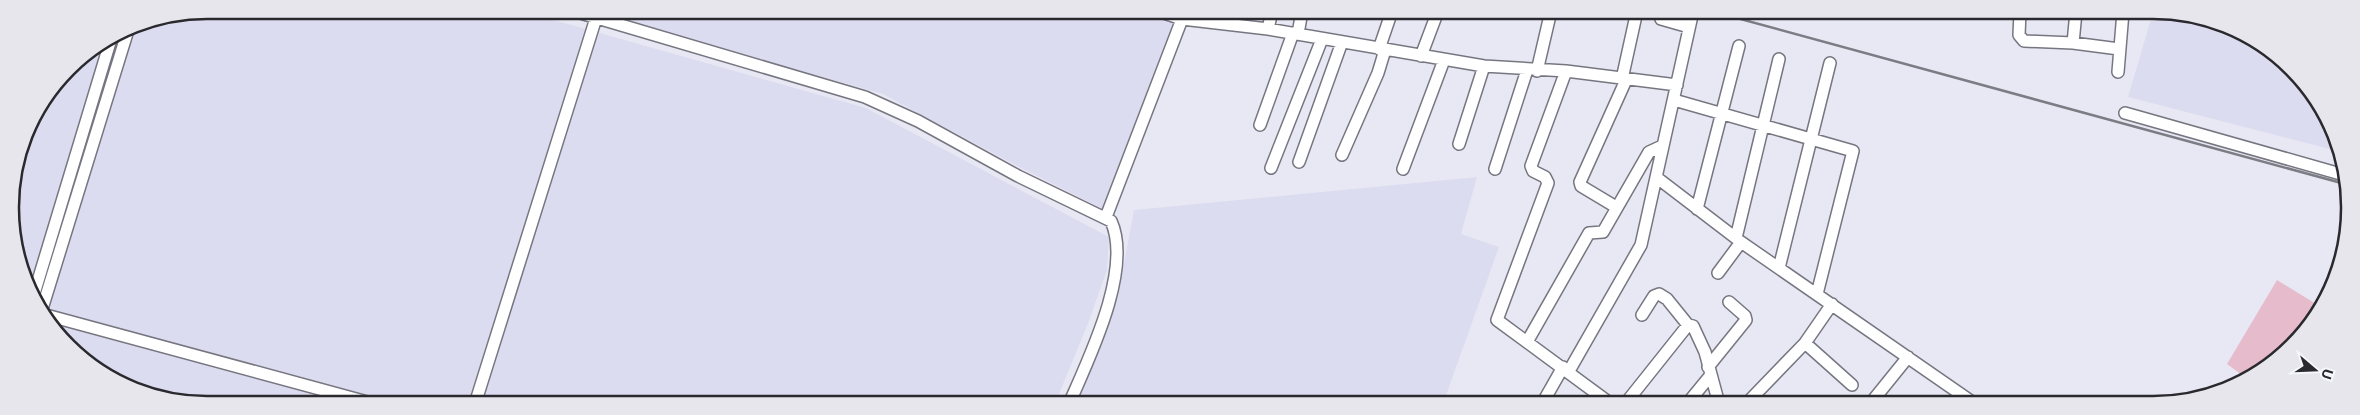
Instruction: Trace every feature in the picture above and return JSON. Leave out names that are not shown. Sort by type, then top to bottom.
[{"type":"street","points":[[478,396],[596,19]]},
{"type":"street","points":[[599,19],[865,96],[918,121],[1018,176],[1106,217],[1111,221],[1117,241],[1116,272],[1096,340],[1072,396]]},
{"type":"street","points":[[1106,217],[1182,19]]},
{"type":"street","points":[[1190,19],[1268,29],[1484,66],[1566,72],[1677,85]]},
{"type":"street","points":[[1268,29],[1270,19]]},
{"type":"street","points":[[1260,125],[1296,34],[1300,19]]},
{"type":"street","points":[[1342,155],[1378,73],[1390,19]]},
{"type":"street","points":[[1421,56],[1435,19]]},
{"type":"street","points":[[1495,169],[1532,70],[1548,19]]},
{"type":"street","points":[[1616,207],[1581,186],[1580,182],[1624,79],[1635,19]]},
{"type":"street","points":[[1661,19],[1689,27]]},
{"type":"street","points":[[1547,396],[1566,369],[1641,245],[1691,19]]},
{"type":"street","points":[[2020,19],[2019,36],[2028,42],[2073,43],[2119,49]]},
{"type":"street","points":[[2073,43],[2075,19]]},
{"type":"street","points":[[2118,72],[2122,19]]},
{"type":"street","points":[[44,302],[126,37]]},
{"type":"street","points":[[1271,168],[1322,38]]},
{"type":"street","points":[[1299,162],[1342,42]]},
{"type":"street","points":[[1697,209],[1738,46]]},
{"type":"street","points":[[36,287],[109,47]]},
{"type":"street","points":[[1718,273],[1738,240],[1779,58]]},
{"type":"street","points":[[1403,168],[1444,60]]},
{"type":"street","points":[[1779,268],[1830,63]]},
{"type":"street","points":[[1459,144],[1484,66]]},
{"type":"street","points":[[1566,72],[1531,166],[1533,171],[1545,177],[1548,183],[1498,315],[1500,323],[1601,396]]},
{"type":"street","points":[[1674,100],[1853,151],[1817,294]]},
{"type":"street","points":[[2125,113],[2338,173]]},
{"type":"street","points":[[1527,342],[1589,233],[1603,232],[1649,152],[1662,146]]},
{"type":"street","points":[[1656,177],[1738,240],[1908,357],[1961,396]]},
{"type":"street","points":[[1642,315],[1654,296],[1659,294],[1667,299],[1688,325],[1695,329],[1716,396]]},
{"type":"street","points":[[1692,396],[1746,320],[1745,316],[1729,302]]},
{"type":"street","points":[[1754,396],[1805,343],[1832,304]]},
{"type":"street","points":[[55,317],[342,396]]},
{"type":"street","points":[[1631,396],[1688,325]]},
{"type":"street","points":[[1805,343],[1852,385]]},
{"type":"street","points":[[1876,396],[1908,357]]},
{"type":"shaded area","points":[[195,19],[550,19],[866,108],[1109,237],[1107,270],[1089,321],[1058,396],[370,396],[57,312],[55,318],[38,291],[25,256],[20,232],[19,195],[22,171],[38,124],[58,93],[74,74],[113,44],[135,33],[159,25]]},
{"type":"shaded area","points":[[618,19],[1164,19],[1176,21],[1103,209],[1017,166],[883,94]]},
{"type":"shaded area","points":[[2151,19],[2177,20],[2201,25],[2225,33],[2247,44],[2286,74],[2316,113],[2332,150],[2128,97]]},
{"type":"shaded area","points":[[1477,177],[1461,234],[1499,247],[1446,396],[1075,396],[1118,296],[1134,210]]},
{"type":"shaded area","points":[[2277,280],[2315,303],[2286,341],[2267,357],[2241,374],[2227,364]]},
{"type":"shaded area","points":[[59,323],[334,396],[195,396],[159,390],[135,382],[113,371],[83,349]]},
{"type":"railway","points":[[1740,19],[2340,183]]}]
